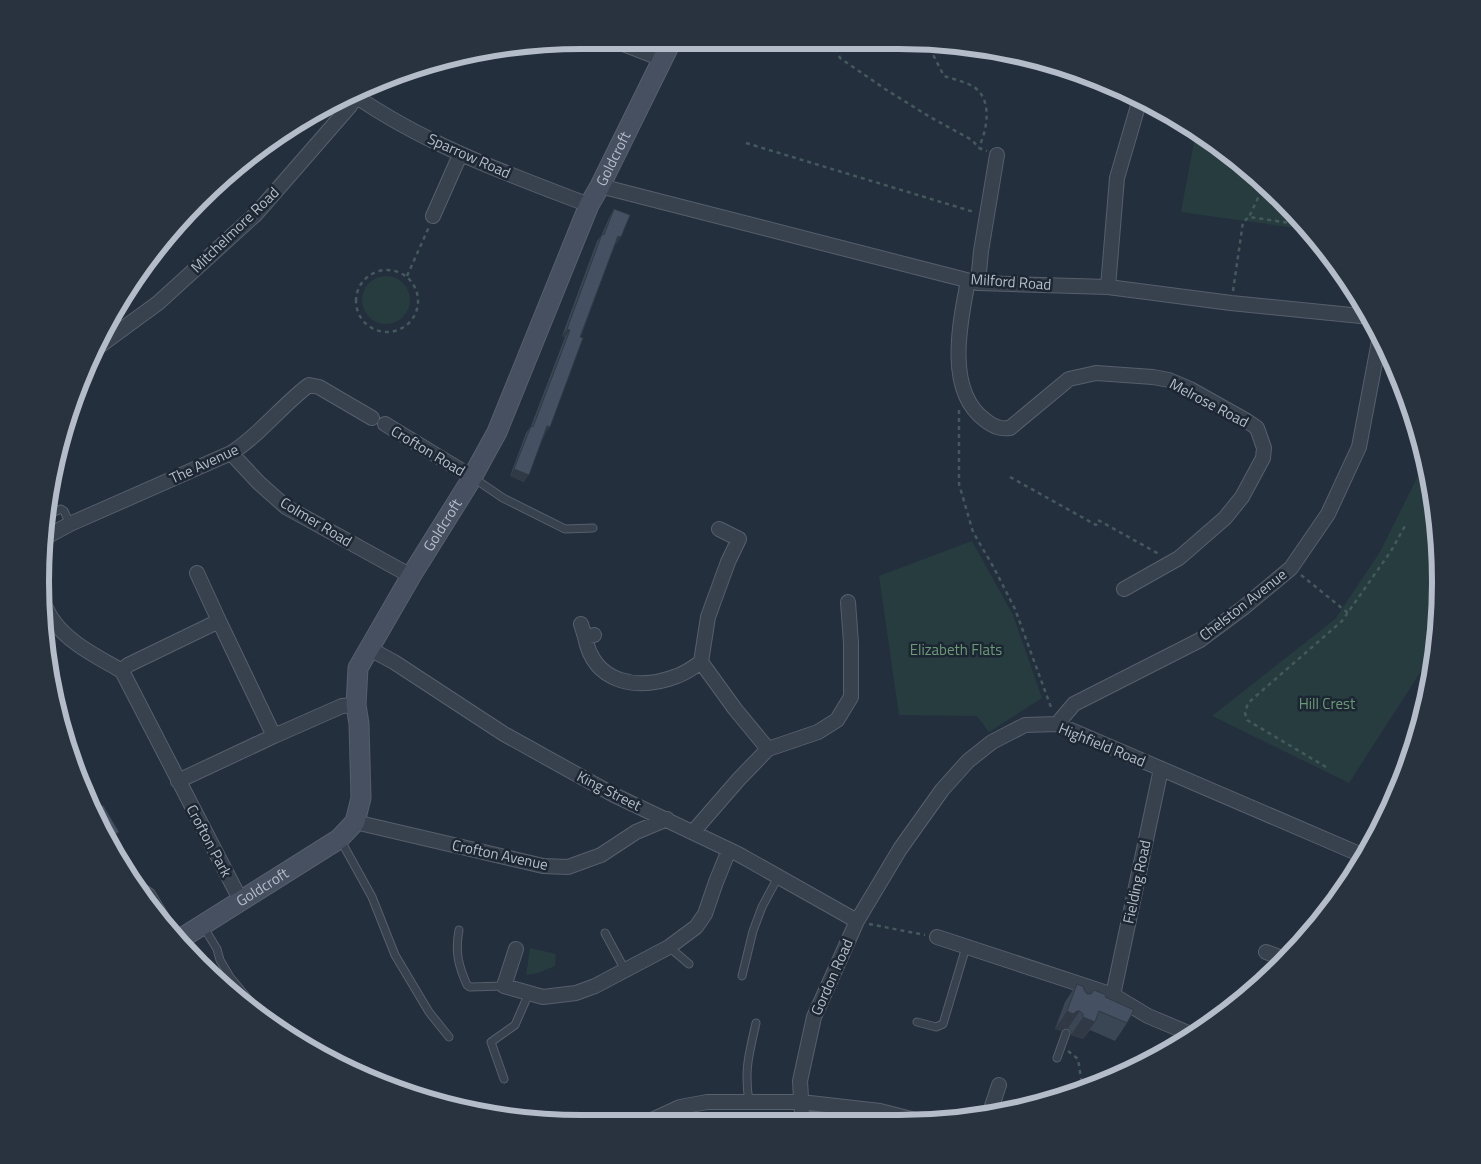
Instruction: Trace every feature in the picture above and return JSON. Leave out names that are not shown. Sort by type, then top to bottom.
[{"type":"street","points":[[636,49],[662,59]]},
{"type":"street","name":"Goldcroft","points":[[184,937],[339,839],[355,822],[361,798],[359,724],[356,705],[358,668],[368,648],[498,432],[589,205],[667,49]]},
{"type":"street","name":"Sparrow Road","points":[[358,98],[403,126],[460,155],[589,205]]},
{"type":"street","name":"Mitchelmore Road","points":[[107,341],[158,303],[256,214],[353,101]]},
{"type":"street","points":[[1108,287],[1117,178],[1138,106]]},
{"type":"street","points":[[433,216],[460,155]]},
{"type":"street","points":[[973,282],[988,216],[997,155]]},
{"type":"street","name":"Milford Road","points":[[600,186],[973,282],[1108,287],[1231,303],[1362,316]]},
{"type":"street","name":"Melrose Road","points":[[973,282],[960,328],[960,376],[965,396],[977,414],[1000,429],[1010,428],[1069,379],[1096,373],[1169,380],[1190,389],[1248,421],[1257,428],[1264,448],[1263,458],[1242,497],[1225,518],[1179,558],[1124,589]]},
{"type":"street","name":"Chelston Avenue","points":[[1057,724],[1074,704],[1200,640],[1292,568],[1328,514],[1359,447],[1378,348]]},
{"type":"street","name":"The Avenue","points":[[51,535],[70,524],[231,453],[246,444],[292,398],[309,385],[319,387],[379,421]]},
{"type":"street","name":"Crofton Road","points":[[379,421],[472,477]]},
{"type":"street","name":"Colmer Road","points":[[231,453],[258,483],[286,507],[411,576]]},
{"type":"street","points":[[719,529],[739,539],[728,562],[708,617],[701,662],[735,709],[768,749]]},
{"type":"street","points":[[197,572],[274,736]]},
{"type":"street","points":[[693,832],[768,749],[818,732],[837,720],[850,697],[851,643],[848,602]]},
{"type":"street","points":[[50,616],[70,638],[122,671],[128,665],[219,621]]},
{"type":"street","points":[[587,632],[587,649],[596,664],[614,679],[642,684],[678,676],[701,662]]},
{"type":"street","name":"King Street","points":[[368,648],[394,662],[504,734],[614,795],[729,850],[857,921]]},
{"type":"street","name":"Crofton Park","points":[[122,671],[241,901]]},
{"type":"street","points":[[178,781],[342,706],[356,705]]},
{"type":"street","name":"Highfield Road","points":[[857,921],[900,849],[942,790],[968,761],[992,742],[1025,725],[1057,724],[1358,853]]},
{"type":"street","name":"Fielding Road","points":[[1113,995],[1161,769]]},
{"type":"street","name":"Crofton Avenue","points":[[355,822],[543,866],[568,867],[601,855],[636,832],[667,819]]},
{"type":"street","points":[[516,949],[504,986],[543,997],[576,993],[669,947],[696,927],[705,914],[729,850]]},
{"type":"street","name":"Gordon Road","points":[[802,1115],[800,1081],[814,1017],[857,921]]},
{"type":"street","points":[[937,937],[1083,989],[1113,995],[1148,1016],[1185,1032]]},
{"type":"street","points":[[1266,952],[1278,957]]},
{"type":"street","points":[[992,1107],[999,1085]]},
{"type":"street","points":[[663,1115],[680,1107],[707,1102],[801,1102],[860,1115]]},
{"type":"lane","points":[[472,477],[503,498],[565,529],[593,528]]},
{"type":"lane","points":[[53,512],[64,511],[70,524]]},
{"type":"lane","points":[[339,839],[372,897],[395,955],[429,1012],[449,1037]]},
{"type":"lane","points":[[742,976],[753,931],[762,906],[778,876]]},
{"type":"lane","points":[[148,891],[158,906]]},
{"type":"lane","points":[[203,925],[217,948],[220,960],[230,977],[245,995]]},
{"type":"lane","points":[[459,930],[456,946],[457,956],[467,984],[470,987],[504,986]]},
{"type":"lane","points":[[605,933],[625,970]]},
{"type":"lane","points":[[669,947],[689,964]]},
{"type":"lane","points":[[917,1022],[936,1027],[944,1024],[966,947]]},
{"type":"lane","points":[[504,1079],[491,1042],[515,1025],[529,993]]},
{"type":"lane","points":[[750,1102],[746,1084],[746,1067],[756,1022]]},
{"type":"lane","points":[[1057,1058],[1066,1033]]},
{"type":"path","points":[[836,49],[840,58],[892,94],[972,140],[979,148],[997,155]]},
{"type":"path","points":[[931,50],[944,76],[974,87],[982,96],[988,117],[979,148]]},
{"type":"path","points":[[746,143],[988,216]]},
{"type":"path","points":[[1231,303],[1242,222],[1249,217],[1261,190]]},
{"type":"path","points":[[406,276],[433,216]]},
{"type":"path","points":[[1249,217],[1294,224]]},
{"type":"path","points":[[387,270],[398,271],[406,276],[413,284],[418,299],[416,314],[410,322],[398,331],[383,333],[372,330],[358,314],[355,304],[356,294],[364,280],[377,271],[387,270]]},
{"type":"path","points":[[959,406],[959,484],[973,532],[1015,608],[1057,724]]},
{"type":"path","points":[[1010,477],[1096,525],[1098,520],[1172,562]]},
{"type":"path","points":[[1326,767],[1246,720],[1245,713],[1248,703],[1342,621],[1392,551],[1405,526]]},
{"type":"path","points":[[1292,568],[1348,613]]},
{"type":"path","points":[[857,921],[937,937]]},
{"type":"path","points":[[1062,1045],[1078,1059],[1082,1083]]},
{"type":"green space","points":[[1195,139],[1251,181],[1298,228],[1181,212]]},
{"type":"green space","points":[[381,276],[391,276],[403,283],[410,295],[410,305],[403,317],[391,324],[381,324],[373,320],[366,313],[362,305],[362,295],[366,287],[373,280]]},
{"type":"green space","name":"Hill Crest","points":[[1420,471],[1428,512],[1431,547],[1431,617],[1426,663],[1349,783],[1212,716],[1335,619],[1380,552]]},
{"type":"green space","name":"Elizabeth Flats","points":[[972,541],[1013,615],[1042,698],[989,732],[977,716],[899,715],[879,576]]},
{"type":"green space","points":[[530,948],[556,954],[555,966],[538,973],[526,975]]},
{"type":"building","points":[[614,209],[630,215],[621,237],[618,236],[580,337],[583,338],[550,427],[547,426],[529,475],[514,469],[531,426],[533,427],[570,330],[567,329],[602,234],[604,235]]},
{"type":"building","points":[[103,805],[119,832],[113,835],[99,807]]},
{"type":"building","points":[[157,897],[166,912],[164,913],[154,899]]},
{"type":"building","points":[[1077,984],[1084,987],[1087,994],[1091,994],[1094,990],[1134,1010],[1127,1023],[1099,1011],[1095,1022],[1083,1017],[1080,1011],[1073,1014],[1067,1011]]}]
